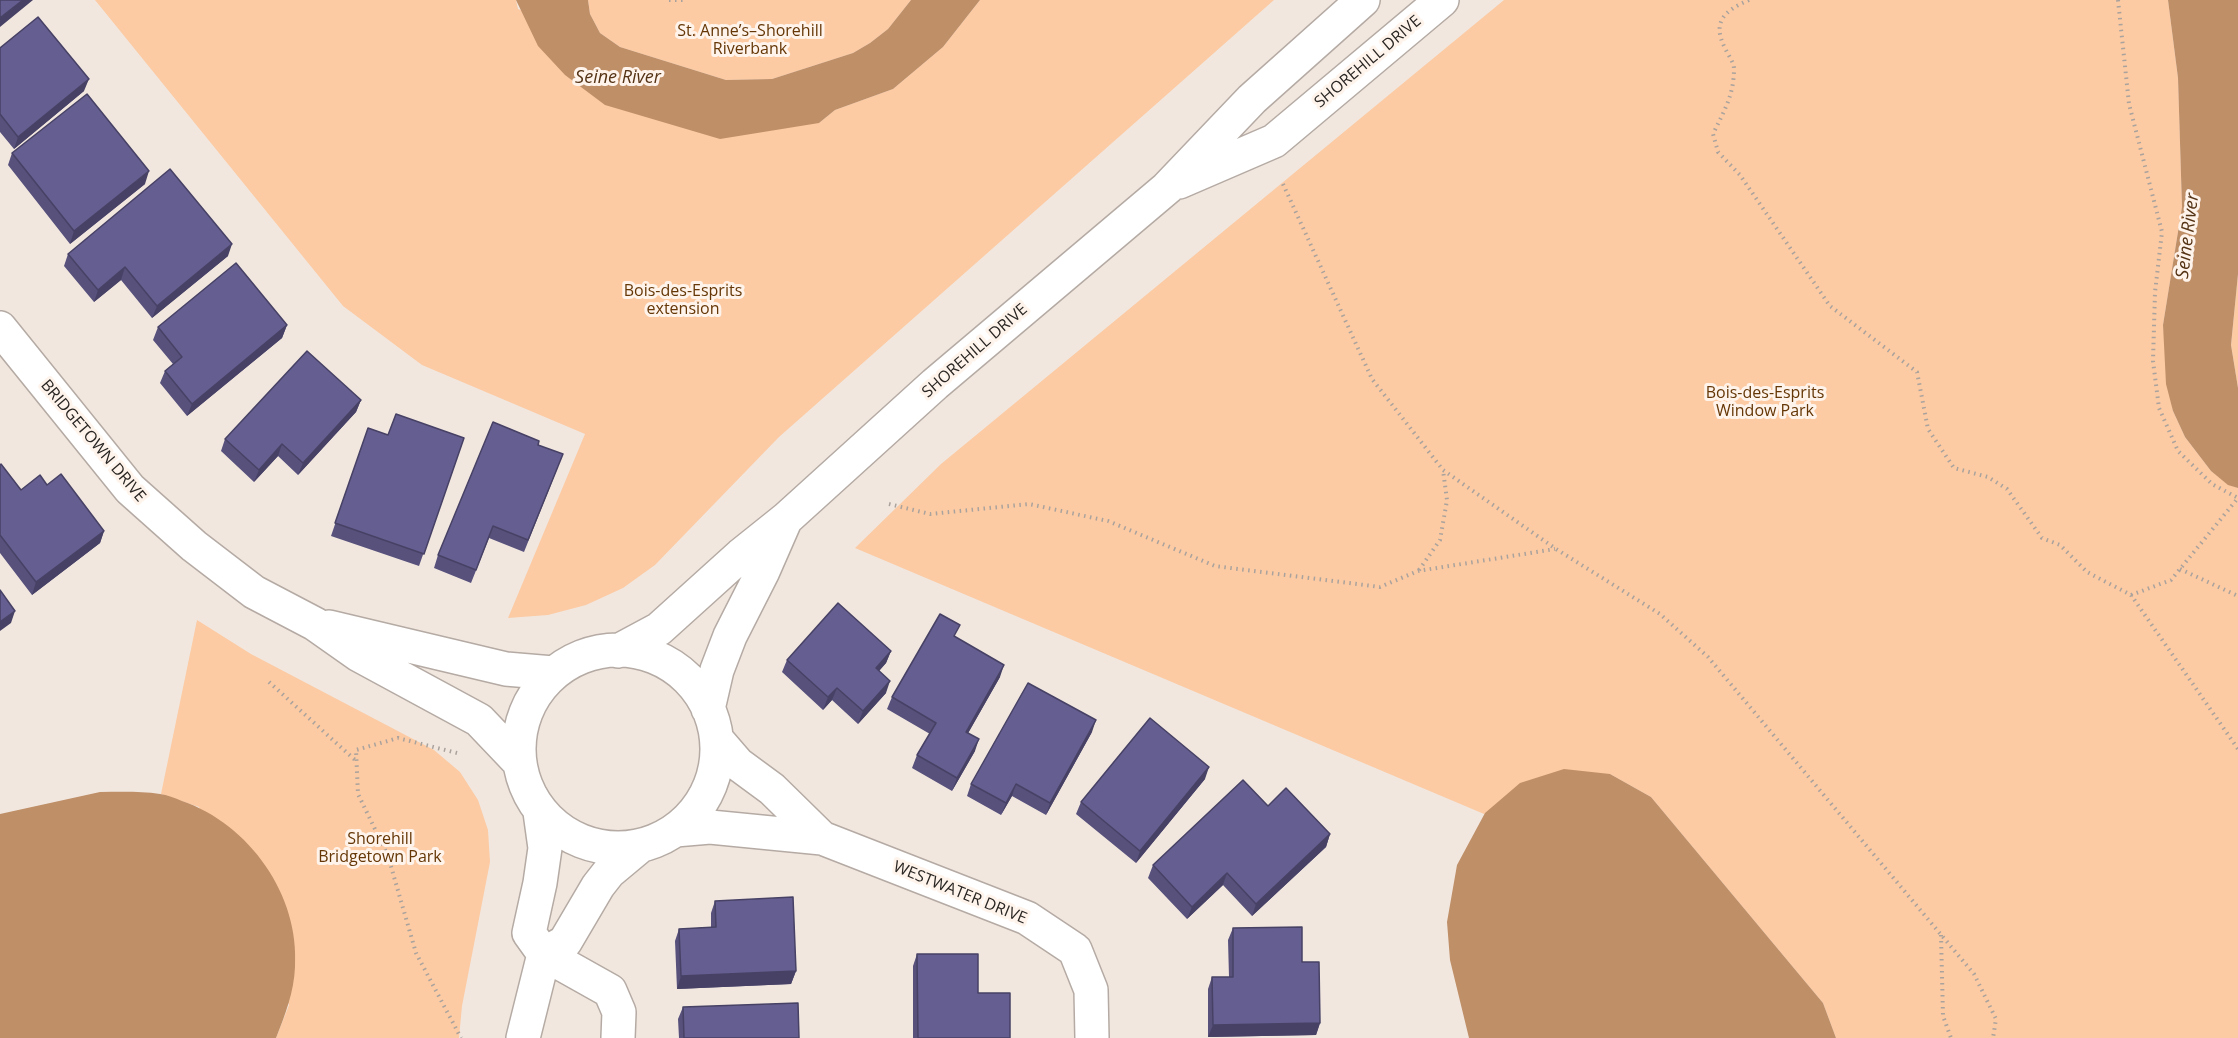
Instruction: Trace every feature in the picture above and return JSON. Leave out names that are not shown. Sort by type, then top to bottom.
[{"type":"street","name":"SHOREHILL DRIVE","points":[[618,651],[659,629],[741,555],[786,519],[935,384],[1167,188],[1252,99],[1363,0]]},
{"type":"street","name":"SHOREHILL DRIVE","points":[[1167,188],[1274,141],[1442,0]]},
{"type":"street","name":"BRIDGETOWN DRIVE","points":[[1,333],[130,489],[194,546],[254,592],[315,624],[359,655],[479,720],[519,762]]},
{"type":"street","name":"SHOREHILL DRIVE","points":[[708,708],[717,670],[730,636],[786,519]]},
{"type":"street","name":"BRIDGETOWN DRIVE","points":[[315,624],[506,669],[553,673]]},
{"type":"street","points":[[522,1038],[544,954],[565,942],[598,886],[609,872],[639,847],[666,836],[689,819],[702,803],[714,775],[720,742],[703,697],[689,679],[654,656],[629,650],[594,652],[576,659],[553,673],[531,701],[519,732],[519,762],[526,790],[540,812],[555,827],[579,841],[609,849],[639,847]]},
{"type":"street","name":"WESTWATER DRIVE","points":[[720,742],[738,764],[772,789],[822,838]]},
{"type":"street","points":[[540,812],[545,848],[529,933],[544,954],[610,991],[619,1012],[618,1038]]},
{"type":"street","name":"WESTWATER DRIVE","points":[[675,830],[710,827],[822,838],[1027,918],[1075,950],[1091,990],[1092,1038]]},
{"type":"path","points":[[669,0],[684,0]]},
{"type":"path","points":[[1749,0],[1730,9],[1720,22],[1720,39],[1734,66],[1732,94],[1713,135],[1718,152],[1740,175],[1830,306],[1917,372],[1928,429],[1954,468],[1988,477],[2007,489],[2042,538],[2060,544],[2087,572],[2131,595],[2238,749]]},
{"type":"path","points":[[2118,0],[2129,104],[2162,232],[2155,292],[2153,361],[2159,408],[2178,451],[2212,484],[2238,498],[2170,580],[2131,595]]},
{"type":"path","points":[[1284,184],[1372,379],[1443,470],[1556,549],[1660,614],[1708,657],[1974,974],[1996,1019],[1996,1037]]},
{"type":"path","points":[[1418,571],[1440,540],[1447,500],[1443,470]]},
{"type":"path","points":[[889,504],[930,514],[1029,504],[1108,521],[1215,566],[1380,586],[1418,571],[1556,549]]},
{"type":"path","points":[[2180,569],[2238,596]]},
{"type":"path","points":[[269,682],[356,761]]},
{"type":"path","points":[[457,753],[398,738],[356,750],[356,761],[358,794],[388,856],[416,953],[461,1038]]},
{"type":"path","points":[[1941,934],[1943,1016],[1951,1038]]},
{"type":"green space","name":"Bois-des-Esprits extension","points":[[95,0],[516,0],[518,9],[819,123],[835,110],[893,89],[943,47],[980,0],[1274,0],[779,437],[655,565],[623,588],[586,605],[548,615],[508,618],[585,434],[422,365],[343,306]]},
{"type":"green space","name":"St. Anne’s–Shorehill Riverbank","points":[[588,0],[911,0],[888,29],[853,53],[772,79],[726,80],[620,47],[600,33],[590,14]]},
{"type":"green space","name":"Bois-des-Esprits Window Park","points":[[1504,0],[2168,0],[2178,78],[2182,207],[2163,325],[2173,411],[2185,437],[2211,471],[2228,484],[2238,488],[2238,1038],[1836,1038],[1823,1003],[1651,797],[1610,774],[1484,814],[855,548],[941,464]]},
{"type":"green space","points":[[2238,274],[2238,388],[2231,345]]},
{"type":"green space","name":"Shorehill Bridgetown Park","points":[[197,620],[251,654],[434,750],[460,772],[478,800],[488,830],[490,862],[462,1006],[459,1038],[276,1038],[289,1005],[199,807],[161,794]]},
{"type":"water","name":"Seine River","points":[[516,0],[588,0],[590,14],[600,33],[620,47],[726,80],[772,79],[853,53],[888,29],[911,0],[980,0],[943,47],[893,89],[835,110],[819,123],[720,139],[605,105],[565,75],[538,46]]},
{"type":"water","name":"Seine River","points":[[2168,0],[2238,0],[2238,274],[2231,345],[2238,388],[2238,488],[2228,485],[2211,471],[2185,437],[2173,411],[2166,384],[2163,325],[2182,207],[2178,78]]},
{"type":"water","points":[[1564,769],[1610,774],[1651,797],[1823,1003],[1836,1038],[1469,1038],[1450,960],[1447,922],[1457,865],[1485,813],[1520,783]]},
{"type":"water","points":[[100,792],[163,794],[177,799],[206,812],[229,827],[249,845],[266,866],[289,914],[294,940],[293,985],[276,1038],[0,1038],[0,814]]},
{"type":"building","points":[[0,0],[23,0],[0,18]]},
{"type":"building","points":[[38,17],[89,79],[18,137],[0,114],[0,48]]},
{"type":"building","points":[[87,94],[149,171],[74,231],[12,153]]},
{"type":"building","points":[[170,169],[232,244],[157,306],[125,267],[98,290],[68,254]]},
{"type":"building","points":[[236,263],[287,325],[192,404],[165,371],[182,357],[158,327]]},
{"type":"building","points":[[307,351],[361,400],[303,463],[282,444],[259,470],[225,439]]},
{"type":"building","points":[[396,414],[464,438],[424,554],[335,523],[368,428],[388,435]]},
{"type":"building","points":[[493,422],[539,441],[538,445],[563,454],[528,540],[493,526],[476,570],[438,555]]},
{"type":"building","points":[[1,464],[21,490],[40,475],[47,485],[61,474],[104,531],[36,582],[0,535]]},
{"type":"building","points":[[0,590],[15,611],[0,622]]},
{"type":"building","points":[[838,603],[891,651],[876,668],[890,681],[863,711],[837,688],[828,697],[787,660]]},
{"type":"building","points":[[940,614],[960,625],[954,636],[1004,665],[966,732],[979,739],[957,778],[917,755],[936,723],[892,697]]},
{"type":"building","points":[[1028,683],[1096,720],[1050,803],[1016,784],[1006,803],[971,784]]},
{"type":"building","points":[[1150,718],[1209,767],[1140,851],[1081,802]]},
{"type":"building","points":[[1243,780],[1268,806],[1286,788],[1330,834],[1256,904],[1227,873],[1192,907],[1153,865]]},
{"type":"building","points":[[793,897],[796,971],[681,976],[679,929],[716,927],[715,901]]},
{"type":"building","points":[[1302,927],[1302,962],[1319,962],[1320,1023],[1213,1025],[1212,977],[1233,977],[1233,928]]},
{"type":"building","points":[[917,954],[978,954],[978,993],[1010,993],[1010,1038],[918,1038]]},
{"type":"building","points":[[798,1003],[799,1038],[684,1038],[683,1007]]}]
